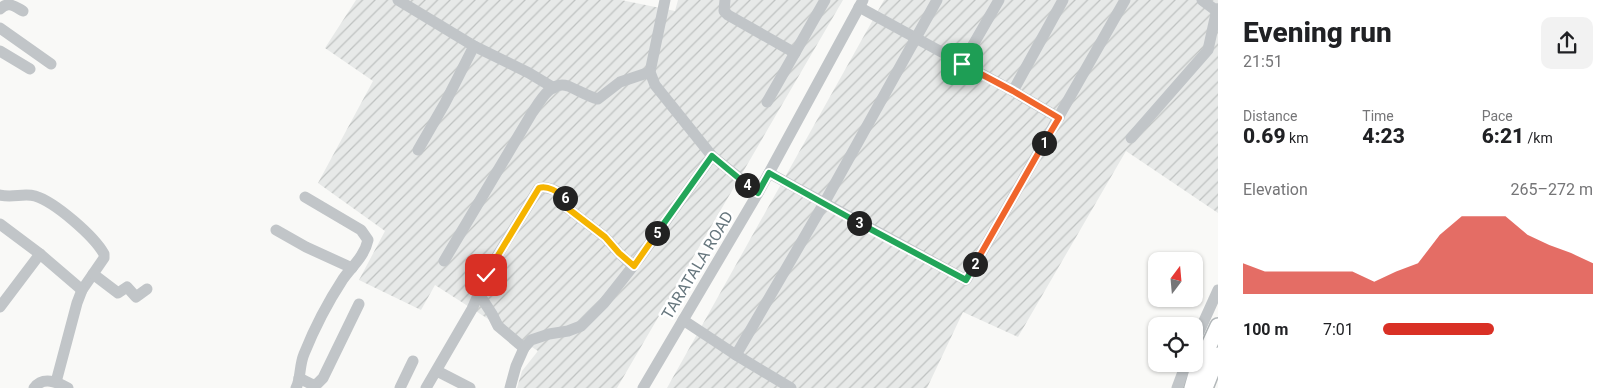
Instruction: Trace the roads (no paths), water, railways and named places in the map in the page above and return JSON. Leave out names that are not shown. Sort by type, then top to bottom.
[{"type":"main road","points":[[1192,388],[1196,374],[1218,326]]},
{"type":"main road","points":[[1205,388],[1218,355]]},
{"type":"street","points":[[398,0],[474,46],[529,73],[554,88]]},
{"type":"street","points":[[664,0],[650,72],[655,85],[712,156],[758,193]]},
{"type":"street","points":[[724,0],[724,11],[728,15],[795,53]]},
{"type":"street","points":[[767,102],[825,0]]},
{"type":"street","points":[[736,355],[824,204],[937,0]]},
{"type":"street","points":[[962,64],[999,0]]},
{"type":"street","points":[[1013,91],[1063,0]]},
{"type":"street","points":[[769,173],[966,280],[1125,0]]},
{"type":"street","points":[[1131,138],[1208,50],[1217,9],[1202,0]]},
{"type":"street","points":[[0,9],[9,4],[23,11]]},
{"type":"street","points":[[861,4],[915,38],[1059,118]]},
{"type":"street","name":"TARATALA ROAD","points":[[643,388],[758,193],[861,4]]},
{"type":"street","points":[[0,28],[51,64]]},
{"type":"street","points":[[418,150],[446,103],[474,46]]},
{"type":"street","points":[[0,51],[30,69]]},
{"type":"street","points":[[444,261],[532,113],[546,93],[554,88],[566,85],[590,97],[598,98],[602,97],[620,82],[650,72]]},
{"type":"street","points":[[510,388],[516,366],[524,348],[531,340],[581,326],[604,303],[634,266],[712,156]]},
{"type":"street","points":[[426,388],[479,294],[491,266],[537,190],[542,186],[562,195],[566,207],[605,237],[634,266]]},
{"type":"street","points":[[2,198],[35,196],[44,200],[78,224],[104,254],[104,258],[82,290],[77,303],[64,386],[47,381],[37,383],[34,388]]},
{"type":"street","points":[[306,197],[355,226],[366,235],[368,240],[362,256],[344,278],[304,353],[300,364],[298,383],[313,385],[322,378],[359,304]]},
{"type":"street","points":[[0,224],[40,254],[82,290]]},
{"type":"street","points":[[276,230],[306,247],[352,268]]},
{"type":"street","points":[[0,307],[40,254]]},
{"type":"street","points":[[93,274],[118,293],[127,287],[136,297],[147,288]]},
{"type":"street","points":[[1203,323],[1218,290]]},
{"type":"street","points":[[479,294],[498,326],[524,348]]},
{"type":"street","points":[[683,320],[791,388]]},
{"type":"street","points":[[400,388],[413,362]]},
{"type":"street","points":[[436,371],[470,388]]},
{"type":"street","points":[[1177,388],[1183,372]]}]
